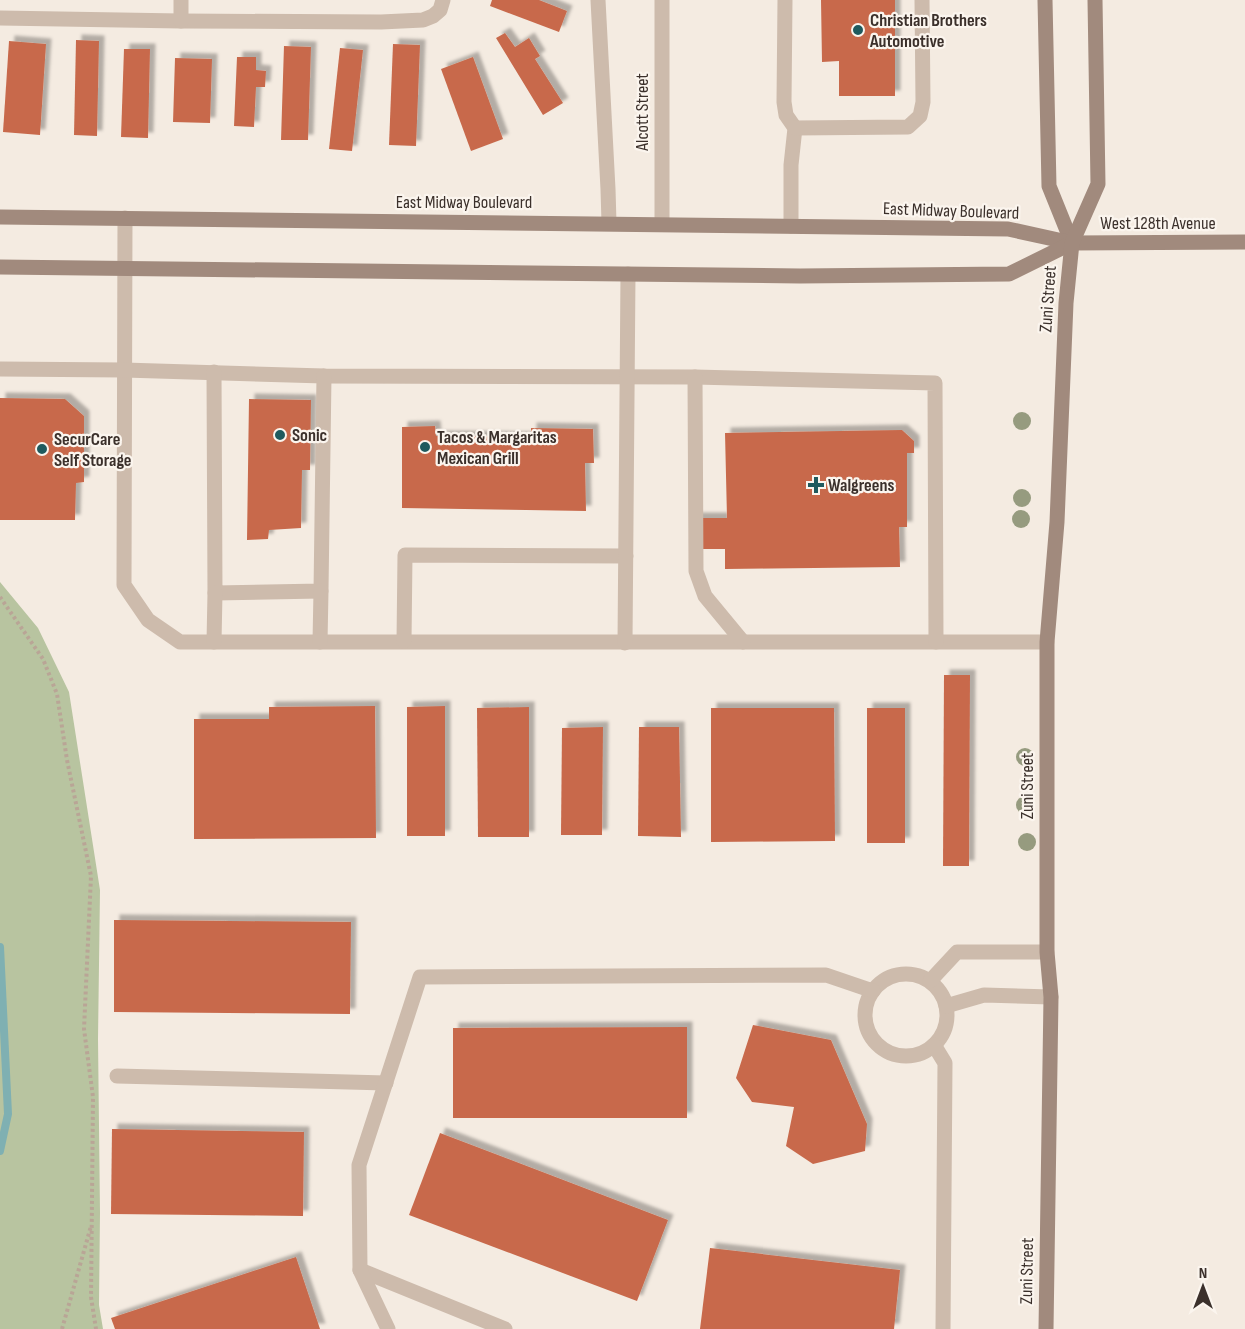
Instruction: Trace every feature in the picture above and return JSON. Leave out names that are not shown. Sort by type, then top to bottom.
[{"type":"main road","name":"Zuni Street","points":[[1045,0],[1049,186],[1072,243]]},
{"type":"main road","name":"Zuni Street","points":[[1046,1329],[1051,997],[1047,952],[1047,642],[1057,522],[1066,303],[1072,243],[1098,184],[1095,0]]},
{"type":"main road","name":"East Midway Boulevard","points":[[0,217],[1008,229],[1072,243]]},
{"type":"main road","name":"West 128th Avenue","points":[[1072,243],[1245,242]]},
{"type":"main road","points":[[0,267],[800,276],[1009,274],[1072,243]]},
{"type":"street","points":[[181,0],[181,21]]},
{"type":"street","points":[[0,18],[381,22],[423,20],[434,16],[440,10],[444,0]]},
{"type":"street","name":"Alcott Street","points":[[598,0],[609,223]]},
{"type":"street","name":"Alcott Street","points":[[662,0],[662,224]]},
{"type":"street","points":[[785,0],[784,102],[786,115],[795,128],[791,165],[791,226]]},
{"type":"street","points":[[795,128],[908,127],[920,116],[923,102],[922,0]]},
{"type":"street","points":[[125,218],[124,585],[148,620],[180,642],[1047,642]]},
{"type":"street","points":[[625,642],[628,274]]},
{"type":"street","points":[[0,369],[124,369],[324,376],[695,377],[934,383],[936,642]]},
{"type":"street","points":[[214,372],[214,642]]},
{"type":"street","points":[[320,642],[324,376]]},
{"type":"street","points":[[695,377],[696,571],[705,596],[743,642]]},
{"type":"street","points":[[404,641],[405,555],[626,556]]},
{"type":"street","points":[[215,593],[321,591]]},
{"type":"street","points":[[930,981],[957,952],[1047,952]]},
{"type":"street","points":[[903,974],[917,975],[930,981],[943,996],[946,1006],[947,1020],[943,1034],[934,1045],[922,1053],[908,1056],[894,1054],[881,1048],[871,1038],[866,1025],[864,1010],[868,997],[877,985],[889,977],[903,974]]},
{"type":"street","points":[[388,1329],[360,1270],[359,1165],[420,977],[826,975],[873,991]]},
{"type":"street","points":[[946,1006],[984,995],[1051,997]]},
{"type":"street","points":[[934,1045],[945,1063],[943,1329]]},
{"type":"street","points":[[117,1076],[386,1083]]},
{"type":"street","points":[[360,1270],[505,1329]]},
{"type":"path","points":[[0,597],[43,658],[57,693],[67,760],[91,876],[84,1029],[93,1097],[91,1297],[96,1329]]},
{"type":"path","points":[[62,1329],[92,1219]]},
{"type":"green space","points":[[0,582],[38,628],[69,692],[100,890],[99,1305],[103,1329],[0,1329]]},
{"type":"building","points":[[492,0],[539,0],[567,11],[559,32],[490,6]]},
{"type":"building","name":"Christian Brothers Automotive","points":[[821,0],[895,0],[895,96],[839,96],[839,61],[822,62]]},
{"type":"building","points":[[505,33],[515,47],[529,38],[540,56],[535,59],[563,103],[543,115],[496,38]]},
{"type":"building","points":[[76,40],[99,41],[97,136],[74,135]]},
{"type":"building","points":[[9,41],[46,44],[40,135],[3,132]]},
{"type":"building","points":[[393,44],[420,45],[416,146],[389,145]]},
{"type":"building","points":[[284,46],[311,47],[308,140],[281,140]]},
{"type":"building","points":[[340,48],[363,50],[352,151],[329,149]]},
{"type":"building","points":[[124,49],[150,49],[148,138],[121,137]]},
{"type":"building","points":[[237,57],[256,57],[256,70],[266,71],[265,87],[256,87],[254,127],[234,126]]},
{"type":"building","points":[[473,57],[503,139],[471,151],[441,69]]},
{"type":"building","points":[[175,58],[212,59],[210,123],[173,122]]},
{"type":"building","name":"SecurCare Self Storage","points":[[0,398],[65,399],[84,416],[84,482],[76,483],[75,520],[0,520]]},
{"type":"building","name":"Sonic","points":[[249,399],[311,400],[310,470],[302,470],[301,528],[269,530],[268,539],[247,540]]},
{"type":"building","points":[[435,426],[436,436],[531,437],[531,428],[593,429],[594,463],[585,463],[586,511],[402,508],[402,427]]},
{"type":"building","name":"Walgreens","points":[[902,430],[914,441],[914,453],[907,453],[907,527],[899,527],[900,567],[725,569],[725,549],[690,549],[689,518],[727,518],[725,433]]},
{"type":"building","points":[[944,675],[970,675],[969,866],[943,866]]},
{"type":"building","points":[[375,706],[376,838],[194,839],[194,719],[269,719],[269,707]]},
{"type":"building","points":[[445,706],[445,836],[407,836],[407,707]]},
{"type":"building","points":[[529,707],[529,837],[478,837],[477,708]]},
{"type":"building","points":[[711,708],[834,708],[835,841],[711,842]]},
{"type":"building","points":[[867,708],[905,708],[905,843],[867,843]]},
{"type":"building","points":[[603,727],[602,835],[561,835],[562,728]]},
{"type":"building","points":[[639,727],[679,727],[681,837],[638,836]]},
{"type":"building","points":[[114,920],[351,922],[350,1014],[114,1012]]},
{"type":"building","points":[[753,1025],[831,1040],[867,1124],[865,1151],[813,1164],[786,1146],[794,1107],[752,1102],[736,1078]]},
{"type":"building","points":[[687,1027],[687,1118],[453,1118],[453,1028]]},
{"type":"building","points":[[112,1129],[304,1132],[303,1216],[111,1214]]},
{"type":"building","points":[[440,1133],[668,1220],[637,1301],[409,1215]]},
{"type":"building","points":[[710,1248],[900,1270],[894,1329],[700,1329]]},
{"type":"building","points":[[296,1257],[320,1329],[115,1329],[111,1318]]},
{"type":"waterway","points":[[0,947],[8,1114],[0,1151]]},
{"type":"place","name":"Christian Brothers Automotive","points":[[858,30]]},
{"type":"place","name":"Sonic","points":[[280,435]]},
{"type":"place","name":"Tacos & Margaritas Mexican Grill","points":[[425,447]]},
{"type":"place","name":"SecurCare Self Storage","points":[[42,449]]},
{"type":"place","name":"Walgreens","points":[[816,485]]}]
